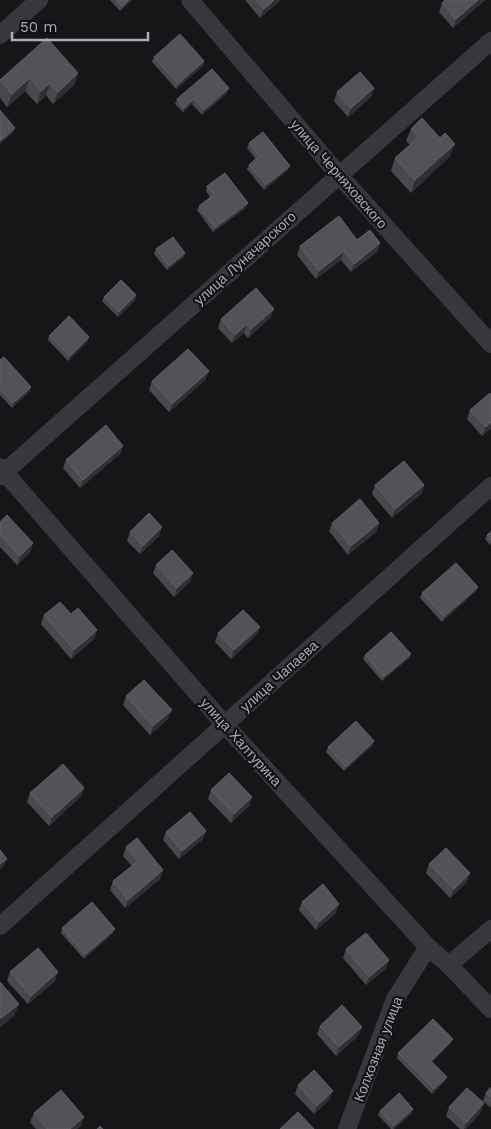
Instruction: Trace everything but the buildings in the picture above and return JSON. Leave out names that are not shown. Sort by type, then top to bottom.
[{"type":"street","points":[[0,35],[39,0]]},
{"type":"street","name":"улица Черняховского","points":[[190,0],[338,175],[491,344]]},
{"type":"street","name":"улица Луначарского","points":[[1,471],[491,41]]},
{"type":"street","name":"улица Халтурина","points":[[1,471],[225,725],[428,947],[450,965],[491,1009]]},
{"type":"street","name":"улица Чапаева","points":[[0,926],[491,486]]},
{"type":"street","points":[[450,965],[491,929]]},
{"type":"street","name":"Колхозная улица","points":[[347,1129],[395,999],[428,947]]}]
